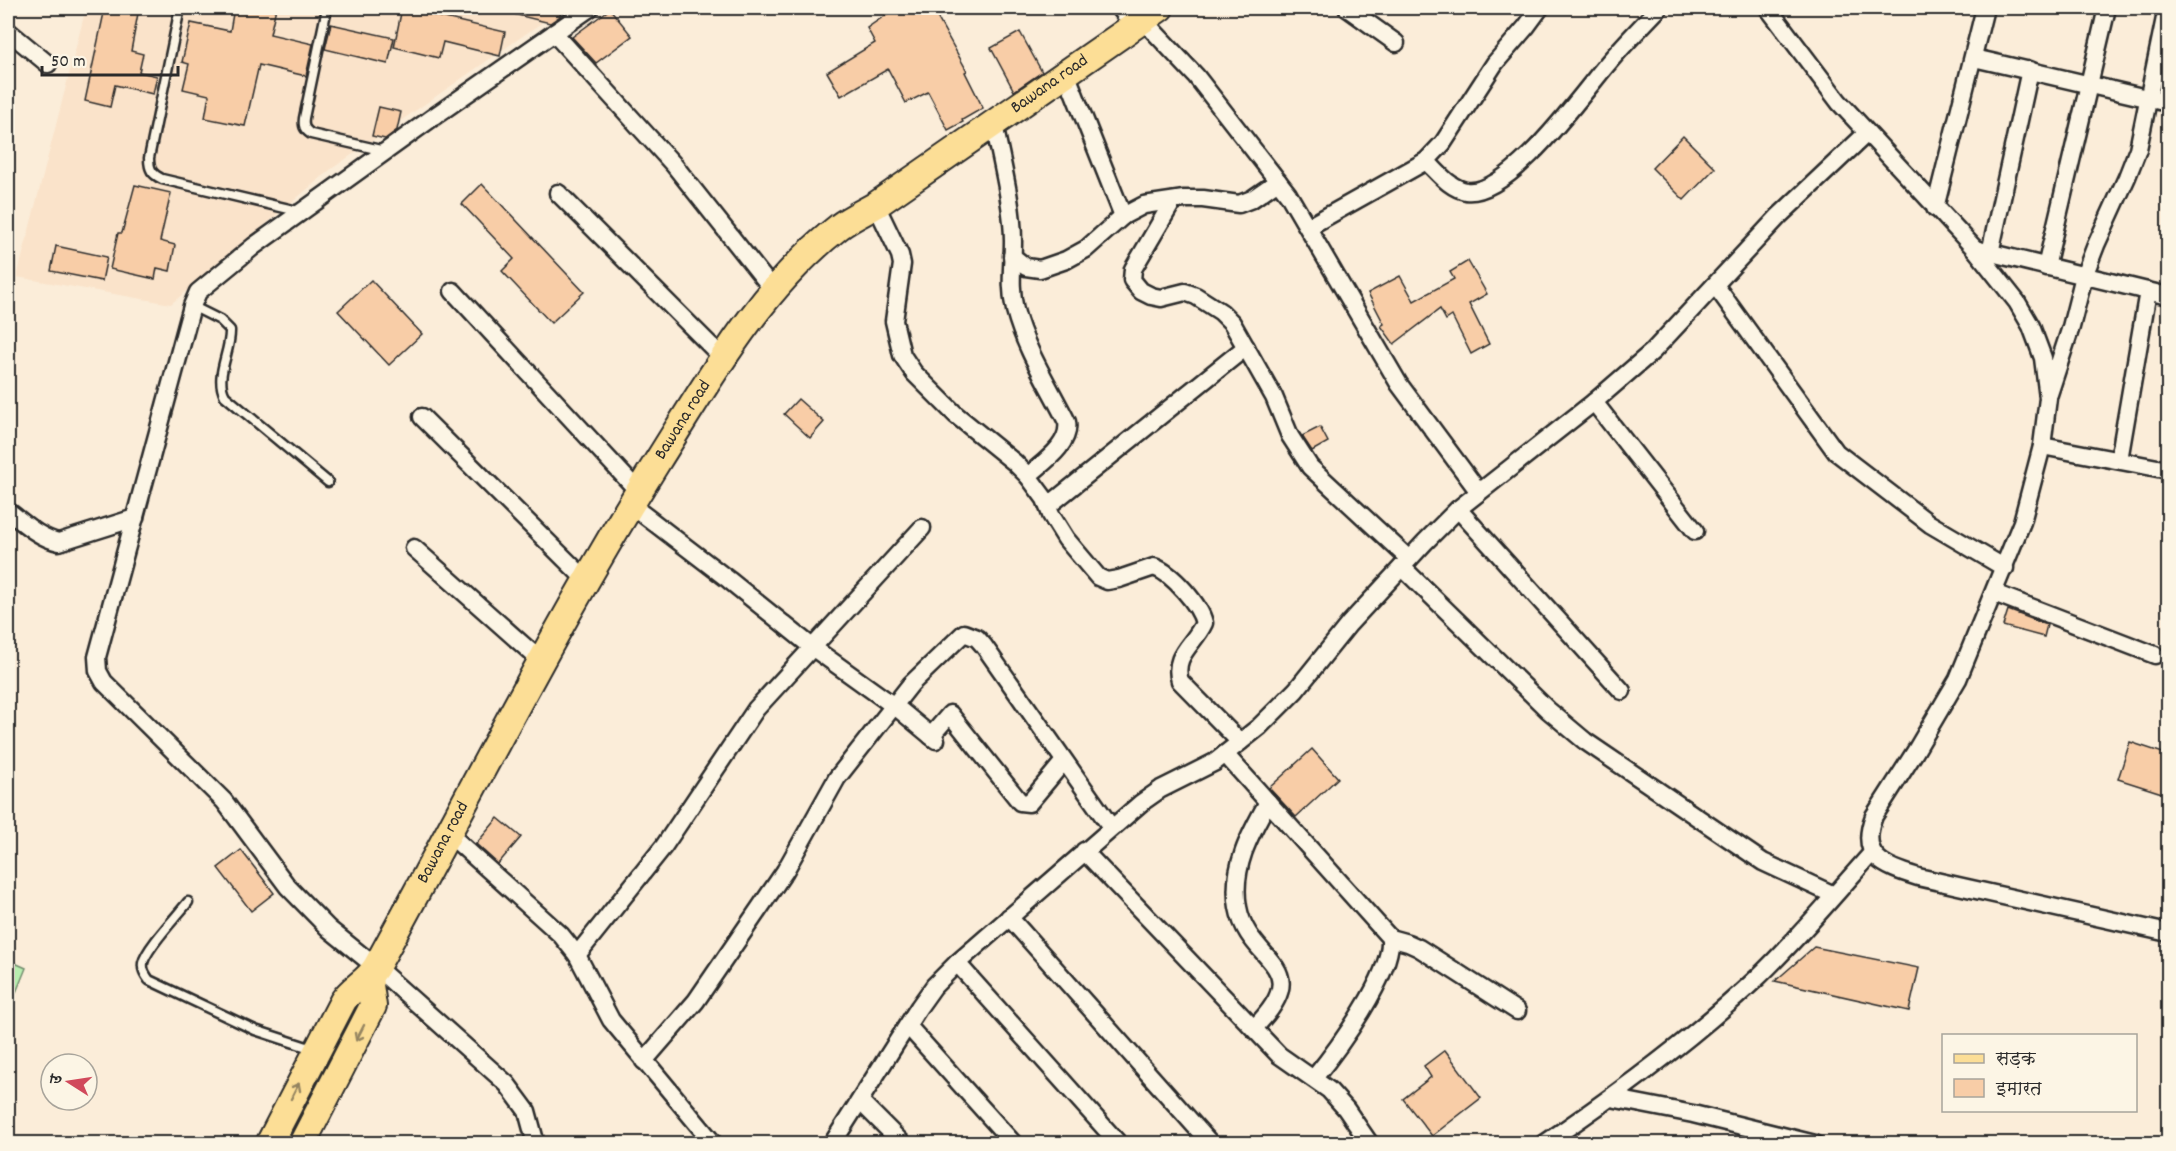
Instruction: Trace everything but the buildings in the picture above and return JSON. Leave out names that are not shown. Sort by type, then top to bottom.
[{"type":"main road","name":"Bawana road","points":[[269,1143],[349,992],[373,972],[449,834],[540,660],[606,543],[732,343],[794,267],[841,225],[876,205],[994,124],[1066,73],[1139,15]]},
{"type":"main road","points":[[302,1143],[373,1006],[373,972]]},
{"type":"street","points":[[536,1143],[527,1111],[507,1084],[373,972],[288,887],[224,801],[100,676],[98,664],[99,646],[192,306],[198,292],[254,246],[590,8]]},
{"type":"street","points":[[1347,8],[1396,43]]},
{"type":"street","points":[[1308,227],[1426,161],[1443,143],[1495,63],[1540,8]]},
{"type":"street","points":[[1426,161],[1449,183],[1465,190],[1487,186],[1504,176],[1544,142],[1608,63],[1659,8]]},
{"type":"street","points":[[1767,8],[1839,102],[1935,208],[1983,251],[2031,326],[2043,358],[2048,398]]},
{"type":"street","points":[[1935,208],[1985,8]]},
{"type":"street","points":[[2046,267],[2107,8]]},
{"type":"street","points":[[2168,8],[2138,149],[2084,276],[2071,327],[2048,398],[2042,446],[2022,522],[1958,679],[1916,752],[1874,816],[1869,847],[1879,861],[1896,870],[1918,877],[2169,933]]},
{"type":"street","points":[[1139,15],[1196,76],[1278,181],[1308,227],[1399,384],[1479,492]]},
{"type":"street","points":[[8,31],[48,64]]},
{"type":"street","points":[[554,33],[674,165],[774,291]]},
{"type":"street","points":[[1974,58],[2169,103]]},
{"type":"street","points":[[1983,251],[2030,70]]},
{"type":"street","points":[[1066,73],[1123,216]]},
{"type":"street","points":[[994,124],[1004,170],[1013,241],[1010,279],[1015,310],[1026,340],[1067,422],[1068,429],[1067,436],[1058,447],[1028,476]]},
{"type":"street","points":[[832,1143],[934,986],[957,963],[1111,828],[1161,789],[1215,762],[1259,727],[1296,690],[1349,624],[1458,509],[1594,402],[1653,351],[1779,216],[1867,133]]},
{"type":"street","points":[[1012,256],[1026,267],[1040,269],[1066,260],[1086,249],[1123,216],[1144,205],[1203,199],[1239,204],[1252,200],[1278,181]]},
{"type":"street","points":[[558,193],[722,357]]},
{"type":"street","points":[[1173,201],[1133,269],[1132,280],[1135,285],[1141,291],[1161,298],[1185,292],[1196,296],[1221,312],[1232,323],[1274,397],[1290,436],[1310,467],[1548,710],[1585,741],[1763,862],[1834,895]]},
{"type":"street","points":[[876,205],[900,255],[902,264],[894,321],[902,355],[914,373],[956,415],[999,449],[1028,476],[1038,488],[1066,539],[1098,577],[1107,581],[1119,579],[1155,567],[1167,573],[1198,607],[1204,623],[1179,660],[1177,671],[1180,681],[1240,742]]},
{"type":"street","points":[[1983,251],[2169,296]]},
{"type":"street","points":[[1715,285],[1836,452],[1930,524],[2004,567]]},
{"type":"street","points":[[453,291],[634,498],[812,647],[934,738],[950,714],[1020,802],[1029,802],[1064,761]]},
{"type":"street","points":[[2119,460],[2148,291]]},
{"type":"street","points":[[1048,507],[1246,347]]},
{"type":"street","points":[[1594,402],[1695,531]]},
{"type":"street","points":[[422,417],[586,580]]},
{"type":"street","points":[[2042,446],[2169,470]]},
{"type":"street","points":[[1458,509],[1622,691]]},
{"type":"street","points":[[8,511],[50,540],[59,542],[135,518]]},
{"type":"street","points":[[577,955],[664,846],[747,720],[922,528]]},
{"type":"street","points":[[414,548],[540,660]]},
{"type":"street","points":[[1994,592],[2155,655]]},
{"type":"street","points":[[645,1061],[696,1001],[785,871],[837,778],[911,684],[964,633],[977,638],[984,646],[1111,828]]},
{"type":"street","points":[[1225,754],[1390,938],[1419,948],[1517,1011]]},
{"type":"street","points":[[1254,1028],[1276,1002],[1281,982],[1276,967],[1244,926],[1238,908],[1238,875],[1248,837],[1268,802]]},
{"type":"street","points":[[449,834],[561,935],[577,955],[611,1020],[714,1143]]},
{"type":"street","points":[[1084,851],[1280,1055],[1314,1078],[1346,1109],[1370,1143]]},
{"type":"street","points":[[1544,1143],[1611,1098],[1702,1027],[1759,976],[1872,853]]},
{"type":"street","points":[[1009,917],[1211,1143]]},
{"type":"street","points":[[1314,1078],[1339,1047],[1359,1014],[1385,966],[1391,950],[1390,938]]},
{"type":"street","points":[[957,963],[1119,1143]]},
{"type":"street","points":[[908,1026],[1014,1143]]},
{"type":"street","points":[[1611,1098],[1693,1114],[1815,1143]]},
{"type":"street","points":[[860,1101],[903,1143]]},
{"type":"lane","points":[[180,8],[148,167],[153,174],[162,179],[302,212]]},
{"type":"lane","points":[[327,8],[304,118],[305,130],[311,134],[386,151]]},
{"type":"lane","points":[[192,306],[220,320],[230,330],[231,340],[221,380],[221,389],[225,396],[328,482]]},
{"type":"lane","points":[[188,902],[148,952],[143,963],[143,972],[149,980],[255,1030],[317,1050]]},
{"type":"shaded area","points":[[86,8],[563,8],[330,170],[171,304],[17,277]]},
{"type":"green space","points":[[8,960],[26,968],[8,1012]]}]
